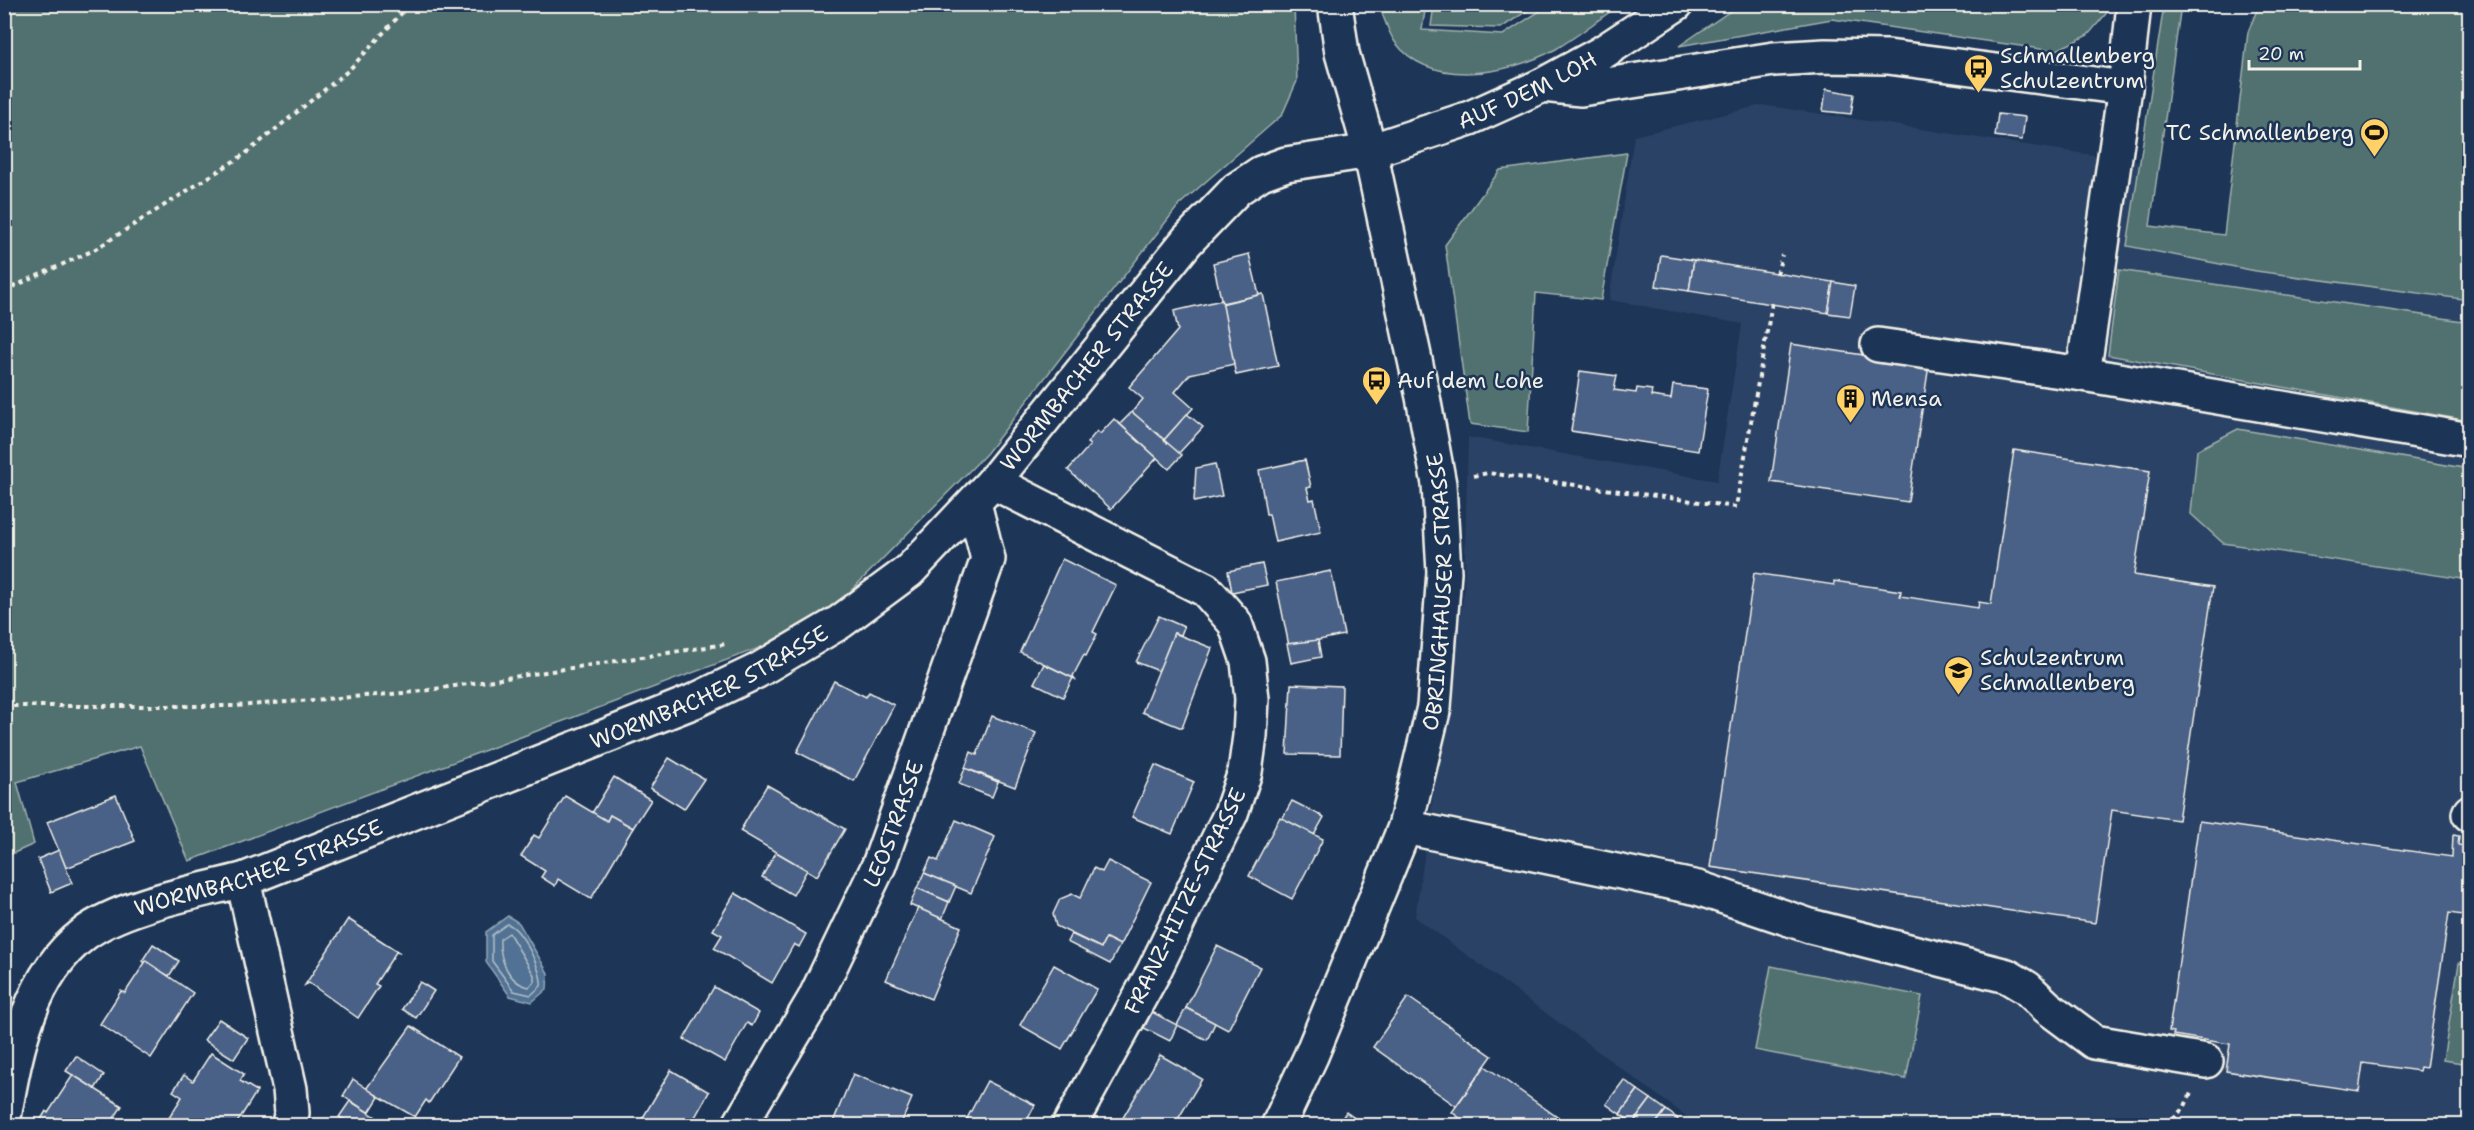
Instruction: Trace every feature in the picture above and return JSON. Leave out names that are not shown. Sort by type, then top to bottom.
[{"type":"street","name":"OBRINGHAUSER STRASSE","points":[[1278,1125],[1311,1056],[1405,827],[1434,707],[1444,572],[1439,484],[1370,151],[1342,52],[1335,4]]},
{"type":"street","name":"AUF DEM LOH","points":[[1370,151],[1470,118],[1543,85],[1600,54],[1676,4]]},
{"type":"street","points":[[2083,374],[2125,88],[2134,4]]},
{"type":"street","points":[[1543,85],[1581,88],[1774,59],[1826,56],[1888,57],[2125,88]]},
{"type":"street","name":"WORMBACHER STRASSE","points":[[4,1117],[16,1051],[37,993],[59,958],[86,933],[125,913],[171,898],[243,880],[692,702],[757,670],[840,622],[909,571],[983,493],[1187,241],[1237,189],[1261,173],[1286,164],[1370,151]]},
{"type":"street","points":[[1878,345],[2083,374],[2469,440]]},
{"type":"street","name":"LEOSTRASSE","points":[[739,1125],[814,1000],[879,865],[988,559],[983,493]]},
{"type":"street","name":"FRANZ-HITZE-STRASSE","points":[[983,493],[1206,590],[1235,623],[1248,661],[1252,699],[1250,736],[1245,772],[1231,813],[1153,973],[1069,1125]]},
{"type":"street","points":[[1405,827],[1698,888],[1810,926],[2007,976],[2027,988],[2047,1007],[2094,1042],[2206,1061]]},
{"type":"street","points":[[243,880],[290,1089],[292,1113],[288,1125]]},
{"type":"path","points":[[4,291],[94,250],[245,154],[349,70],[410,4]]},
{"type":"path","points":[[1777,274],[1782,255]]},
{"type":"path","points":[[1439,484],[1488,473],[1736,507],[1772,303]]},
{"type":"path","points":[[4,706],[236,706],[416,692],[735,643]]},
{"type":"shaded area","name":"Schulzentrum Schmallenberg","points":[[1762,105],[2139,162],[2128,246],[2256,271],[2469,300],[2469,1125],[1698,1125],[1415,917],[1464,592],[1468,437],[1717,481],[1742,324],[1609,300],[1634,136]]},
{"type":"green space","points":[[1434,4],[1536,5],[1501,28],[1431,26]]},
{"type":"green space","points":[[4,5],[1294,5],[1297,81],[1282,115],[1179,205],[986,454],[815,627],[189,861],[140,746],[17,782],[34,844],[5,857]]},
{"type":"green space","points":[[1378,5],[1426,5],[1422,30],[1503,35],[1549,5],[1620,5],[1564,44],[1537,58],[1516,65],[1472,73],[1450,72],[1429,67],[1410,57],[1395,42]]},
{"type":"green space","points":[[1739,5],[2110,5],[2110,9],[2088,35],[2055,51],[1832,19],[1679,46]]},
{"type":"green space","points":[[2164,5],[2181,5],[2150,226],[2224,235],[2248,32],[2259,5],[2469,5],[2469,300],[2256,271],[2127,246]]},
{"type":"green space","points":[[1627,153],[1601,300],[1536,293],[1528,432],[1470,424],[1445,245],[1500,170]]},
{"type":"green space","points":[[2119,270],[2469,322],[2469,421],[2108,355]]},
{"type":"green space","points":[[2238,429],[2469,469],[2469,580],[2223,543],[2191,514],[2197,450]]},
{"type":"green space","points":[[2459,963],[2469,964],[2469,1064],[2443,1060]]},
{"type":"green space","points":[[1771,966],[1922,996],[1906,1079],[1755,1050]]},
{"type":"water","points":[[508,916],[519,923],[548,973],[547,989],[532,1002],[510,996],[486,962],[486,932]]},
{"type":"building","points":[[1826,89],[1854,94],[1851,114],[1823,111]]},
{"type":"building","points":[[1998,114],[2025,117],[2022,140],[1995,136]]},
{"type":"building","points":[[1249,254],[1259,295],[1222,303],[1213,263]]},
{"type":"building","points":[[1661,255],[1694,260],[1689,291],[1656,286]]},
{"type":"building","points":[[1694,260],[1833,282],[1828,313],[1689,291]]},
{"type":"building","points":[[1833,282],[1855,286],[1850,316],[1828,313]]},
{"type":"building","points":[[1263,294],[1278,366],[1236,375],[1221,304]]},
{"type":"building","points":[[1222,300],[1234,364],[1190,374],[1175,392],[1193,408],[1164,440],[1132,412],[1143,399],[1129,387],[1178,330],[1174,311]]},
{"type":"building","name":"Mensa","points":[[1791,344],[1929,365],[1908,502],[1771,482]]},
{"type":"building","points":[[1580,371],[1617,376],[1614,390],[1636,393],[1637,388],[1652,390],[1651,396],[1671,399],[1673,385],[1708,389],[1698,451],[1571,431]]},
{"type":"building","points":[[1132,412],[1182,455],[1169,469],[1120,424]]},
{"type":"building","points":[[1187,414],[1203,427],[1179,453],[1164,440]]},
{"type":"building","points":[[1114,419],[1157,458],[1111,509],[1068,470],[1090,445],[1087,443],[1097,431],[1100,434]]},
{"type":"building","points":[[2014,450],[2150,471],[2134,575],[2213,587],[2178,820],[2112,810],[2095,923],[1710,867],[1754,573],[1834,585],[1834,581],[1901,591],[1900,596],[1978,608],[1979,602],[1991,604]]},
{"type":"building","points":[[1305,460],[1311,487],[1307,488],[1310,500],[1314,499],[1321,532],[1275,542],[1269,514],[1266,514],[1259,470]]},
{"type":"building","points":[[1215,464],[1222,496],[1194,502],[1196,468]]},
{"type":"building","points":[[1062,559],[1116,585],[1093,632],[1097,634],[1073,676],[1075,679],[1020,652]]},
{"type":"building","points":[[1262,564],[1267,585],[1232,592],[1228,571]]},
{"type":"building","points":[[1331,571],[1344,635],[1289,646],[1276,582]]},
{"type":"building","points":[[1159,616],[1184,627],[1181,635],[1174,633],[1159,671],[1136,662]]},
{"type":"building","points":[[1174,633],[1212,648],[1182,728],[1142,712]]},
{"type":"building","points":[[1318,640],[1321,657],[1291,663],[1287,644]]},
{"type":"building","points":[[1044,664],[1073,678],[1063,697],[1034,683]]},
{"type":"building","points":[[834,681],[866,697],[869,692],[894,705],[854,781],[797,752]]},
{"type":"building","points":[[1291,684],[1342,686],[1340,755],[1287,754]]},
{"type":"building","points":[[992,716],[1036,733],[1015,787],[965,768],[971,752],[977,755]]},
{"type":"building","points":[[669,758],[704,779],[684,809],[650,788]]},
{"type":"building","points":[[1155,765],[1194,782],[1172,834],[1132,817]]},
{"type":"building","points":[[965,768],[998,782],[992,797],[959,784]]},
{"type":"building","points":[[614,777],[651,800],[633,828],[610,815],[607,821],[592,813]]},
{"type":"building","points":[[767,785],[845,829],[817,876],[740,831]]},
{"type":"building","points":[[116,795],[135,841],[66,868],[47,822]]},
{"type":"building","points":[[565,796],[607,821],[610,815],[633,828],[591,899],[558,879],[555,886],[541,877],[545,871],[521,856],[534,835],[539,838]]},
{"type":"building","points":[[1292,801],[1324,817],[1314,835],[1282,819]]},
{"type":"building","points":[[1280,817],[1323,839],[1292,899],[1249,876]]},
{"type":"building","points":[[956,820],[995,837],[971,893],[924,873],[931,858],[938,861]]},
{"type":"building","points":[[2199,821],[2452,857],[2453,835],[2459,836],[2458,845],[2470,847],[2470,916],[2449,913],[2426,1068],[2420,1067],[2419,1071],[2363,1063],[2359,1091],[2226,1071],[2230,1044],[2173,1035],[2174,1032],[2169,1031]]},
{"type":"building","points":[[59,850],[72,883],[51,892],[38,859]]},
{"type":"building","points":[[776,852],[807,870],[793,895],[762,877]]},
{"type":"building","points":[[1108,861],[1151,882],[1120,945],[1106,938],[1101,948],[1056,926],[1053,914],[1060,899],[1072,894],[1080,898],[1094,868],[1102,872]]},
{"type":"building","points":[[924,873],[956,886],[949,902],[917,888]]},
{"type":"building","points":[[917,888],[949,902],[942,919],[910,905]]},
{"type":"building","points":[[735,893],[806,934],[799,947],[794,944],[772,983],[714,948],[722,935],[713,930]]},
{"type":"building","points":[[918,908],[961,927],[931,999],[886,980]]},
{"type":"building","points":[[348,919],[400,953],[396,952],[375,984],[379,986],[358,1018],[309,983],[305,985]]},
{"type":"building","points":[[1071,934],[1101,948],[1106,938],[1120,945],[1110,964],[1067,942]]},
{"type":"building","points":[[153,944],[179,961],[169,976],[142,961]]},
{"type":"building","points":[[1217,946],[1260,967],[1228,1030],[1186,1008]]},
{"type":"building","points":[[146,961],[193,993],[151,1058],[100,1024],[121,991],[125,993]]},
{"type":"building","points":[[1054,965],[1097,989],[1062,1049],[1020,1025]]},
{"type":"building","points":[[420,982],[434,991],[416,1018],[402,1009]]},
{"type":"building","points":[[714,987],[759,1013],[752,1026],[747,1023],[725,1062],[684,1039]]},
{"type":"building","points":[[1408,997],[1492,1056],[1456,1106],[1373,1047]]},
{"type":"building","points":[[1186,1008],[1215,1023],[1207,1040],[1177,1025]]},
{"type":"building","points":[[1152,1012],[1177,1025],[1170,1041],[1144,1028]]},
{"type":"building","points":[[219,1019],[248,1038],[234,1059],[204,1040]]},
{"type":"building","points":[[411,1026],[459,1057],[429,1103],[426,1100],[415,1117],[366,1089]]},
{"type":"building","points":[[211,1053],[244,1074],[240,1081],[257,1091],[235,1126],[164,1126],[182,1097],[173,1091],[184,1075],[193,1081]]},
{"type":"building","points":[[1160,1055],[1202,1079],[1178,1119],[1187,1126],[1118,1126]]},
{"type":"building","points":[[76,1056],[104,1075],[95,1089],[66,1071]]},
{"type":"building","points":[[1485,1066],[1567,1124],[1470,1126],[1452,1112]]},
{"type":"building","points":[[671,1070],[709,1092],[690,1126],[638,1126]]},
{"type":"building","points":[[853,1074],[912,1098],[900,1126],[841,1126],[833,1122]]},
{"type":"building","points":[[73,1075],[122,1106],[109,1126],[37,1126],[46,1111],[48,1113]]},
{"type":"building","points":[[353,1079],[379,1097],[369,1113],[343,1096]]},
{"type":"building","points":[[1624,1080],[1638,1090],[1620,1114],[1606,1104]]},
{"type":"building","points":[[987,1081],[1035,1105],[1024,1126],[963,1126]]},
{"type":"building","points":[[1638,1090],[1651,1099],[1633,1123],[1620,1114]]},
{"type":"building","points":[[1651,1099],[1666,1110],[1654,1126],[1636,1126],[1633,1123]]},
{"type":"building","points":[[350,1101],[376,1117],[370,1126],[356,1126],[339,1117]]},
{"type":"building","points":[[1666,1110],[1678,1119],[1673,1126],[1654,1126]]},
{"type":"building","points":[[1346,1112],[1360,1122],[1357,1126],[1337,1126]]},
{"type":"place","name":"Schmallenberg Schulzentrum","points":[[1979,94]]},
{"type":"place","name":"TC Schmallenberg","points":[[2375,158]]},
{"type":"place","name":"Auf dem Lohe","points":[[1376,406]]},
{"type":"place","name":"Mensa","points":[[1850,424]]},
{"type":"place","name":"Schulzentrum Schmallenberg","points":[[1959,696]]}]
